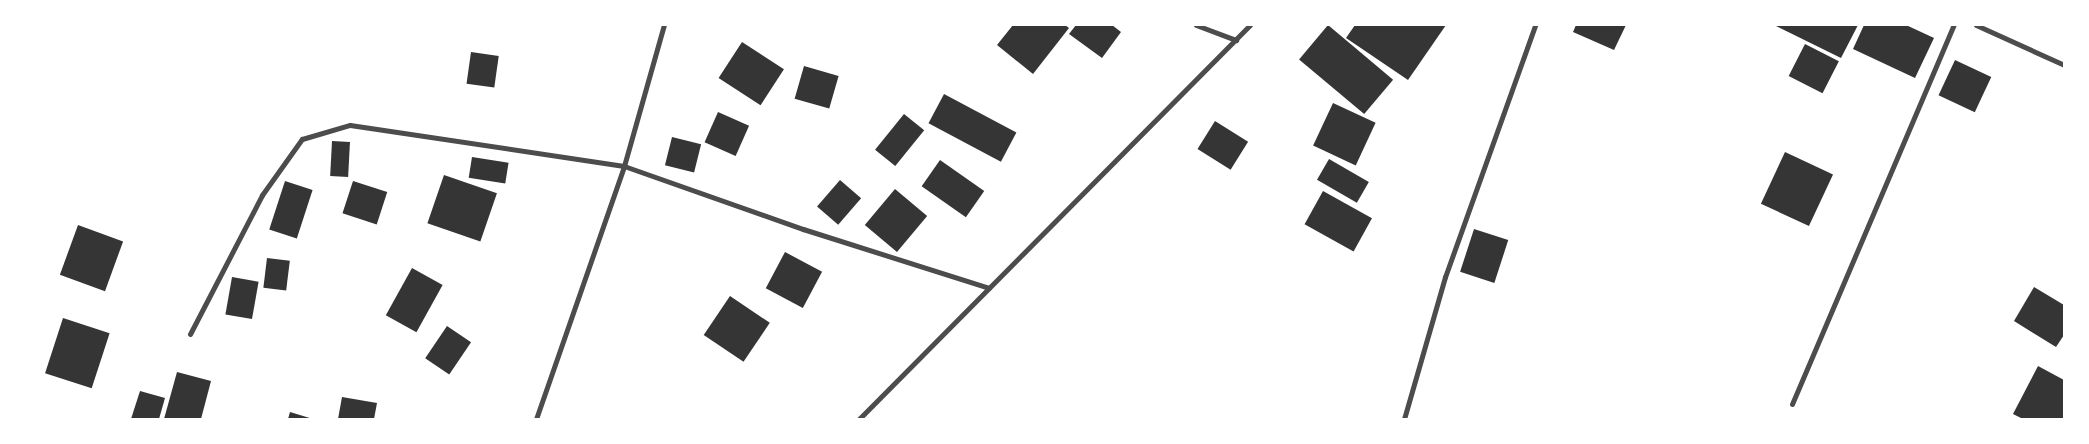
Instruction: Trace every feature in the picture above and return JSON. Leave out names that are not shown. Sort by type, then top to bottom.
[{"type":"street","points":[[536,419],[624,166],[664,25]]},
{"type":"street","points":[[1196,25],[1236,40]]},
{"type":"street","points":[[859,419],[1250,25]]},
{"type":"street","points":[[1404,419],[1445,277],[1535,25]]},
{"type":"street","points":[[1792,404],[1954,25]]},
{"type":"street","points":[[1976,25],[2064,65]]},
{"type":"street","points":[[190,334],[262,195],[302,139],[350,125],[624,166],[803,229],[989,288]]},
{"type":"building","points":[[1013,25],[1065,25],[1069,28],[1033,74],[997,45]]},
{"type":"building","points":[[1076,25],[1112,25],[1121,32],[1102,58],[1069,34]]},
{"type":"building","points":[[1328,25],[1393,80],[1364,114],[1299,59]]},
{"type":"building","points":[[1355,25],[1446,25],[1408,80],[1346,38]]},
{"type":"building","points":[[1576,25],[1626,25],[1614,50],[1573,32]]},
{"type":"building","points":[[1774,25],[1858,25],[1841,58]]},
{"type":"building","points":[[1864,25],[1906,25],[1934,38],[1915,78],[1853,49]]},
{"type":"building","points":[[742,42],[784,69],[761,105],[719,78]]},
{"type":"building","points":[[1805,44],[1839,61],[1823,93],[1789,76]]},
{"type":"building","points":[[471,52],[499,56],[494,88],[467,84]]},
{"type":"building","points":[[1955,60],[1991,77],[1975,112],[1939,95]]},
{"type":"building","points":[[804,66],[839,76],[829,109],[795,99]]},
{"type":"building","points":[[944,94],[1016,132],[1001,162],[929,123]]},
{"type":"building","points":[[1333,103],[1376,123],[1356,165],[1313,146]]},
{"type":"building","points":[[718,112],[749,126],[736,156],[705,142]]},
{"type":"building","points":[[904,114],[924,130],[895,166],[875,150]]},
{"type":"building","points":[[1215,121],[1248,142],[1231,170],[1198,149]]},
{"type":"building","points":[[672,137],[701,144],[694,172],[665,165]]},
{"type":"building","points":[[332,141],[350,142],[348,177],[330,176]]},
{"type":"building","points":[[1785,152],[1833,174],[1809,226],[1761,204]]},
{"type":"building","points":[[472,157],[509,163],[505,184],[469,178]]},
{"type":"building","points":[[1329,159],[1369,182],[1357,203],[1317,180]]},
{"type":"building","points":[[940,160],[984,191],[966,217],[922,186]]},
{"type":"building","points":[[444,175],[497,193],[480,241],[427,223]]},
{"type":"building","points":[[840,180],[861,198],[838,225],[817,206]]},
{"type":"building","points":[[285,181],[313,190],[297,238],[269,230]]},
{"type":"building","points":[[353,181],[387,192],[377,224],[342,213]]},
{"type":"building","points":[[895,189],[927,216],[897,252],[865,225]]},
{"type":"building","points":[[1323,191],[1372,218],[1354,251],[1305,224]]},
{"type":"building","points":[[78,225],[123,241],[105,291],[60,275]]},
{"type":"building","points":[[1474,229],[1508,240],[1494,283],[1460,272]]},
{"type":"building","points":[[785,252],[822,272],[803,308],[766,288]]},
{"type":"building","points":[[267,258],[290,261],[286,291],[263,288]]},
{"type":"building","points":[[412,268],[443,285],[416,332],[386,315]]},
{"type":"building","points":[[232,277],[259,282],[252,319],[225,314]]},
{"type":"building","points":[[2034,287],[2064,305],[2064,335],[2056,347],[2014,321]]},
{"type":"building","points":[[730,296],[770,323],[744,362],[704,335]]},
{"type":"building","points":[[63,318],[110,333],[92,388],[45,373]]},
{"type":"building","points":[[447,326],[471,342],[449,375],[425,358]]},
{"type":"building","points":[[2038,366],[2064,380],[2064,419],[2023,419],[2013,414]]},
{"type":"building","points":[[177,372],[211,381],[201,419],[164,419]]},
{"type":"building","points":[[140,391],[165,398],[159,419],[131,419]]},
{"type":"building","points":[[342,397],[377,403],[374,419],[338,419]]},
{"type":"building","points":[[290,412],[313,419],[288,419]]}]
